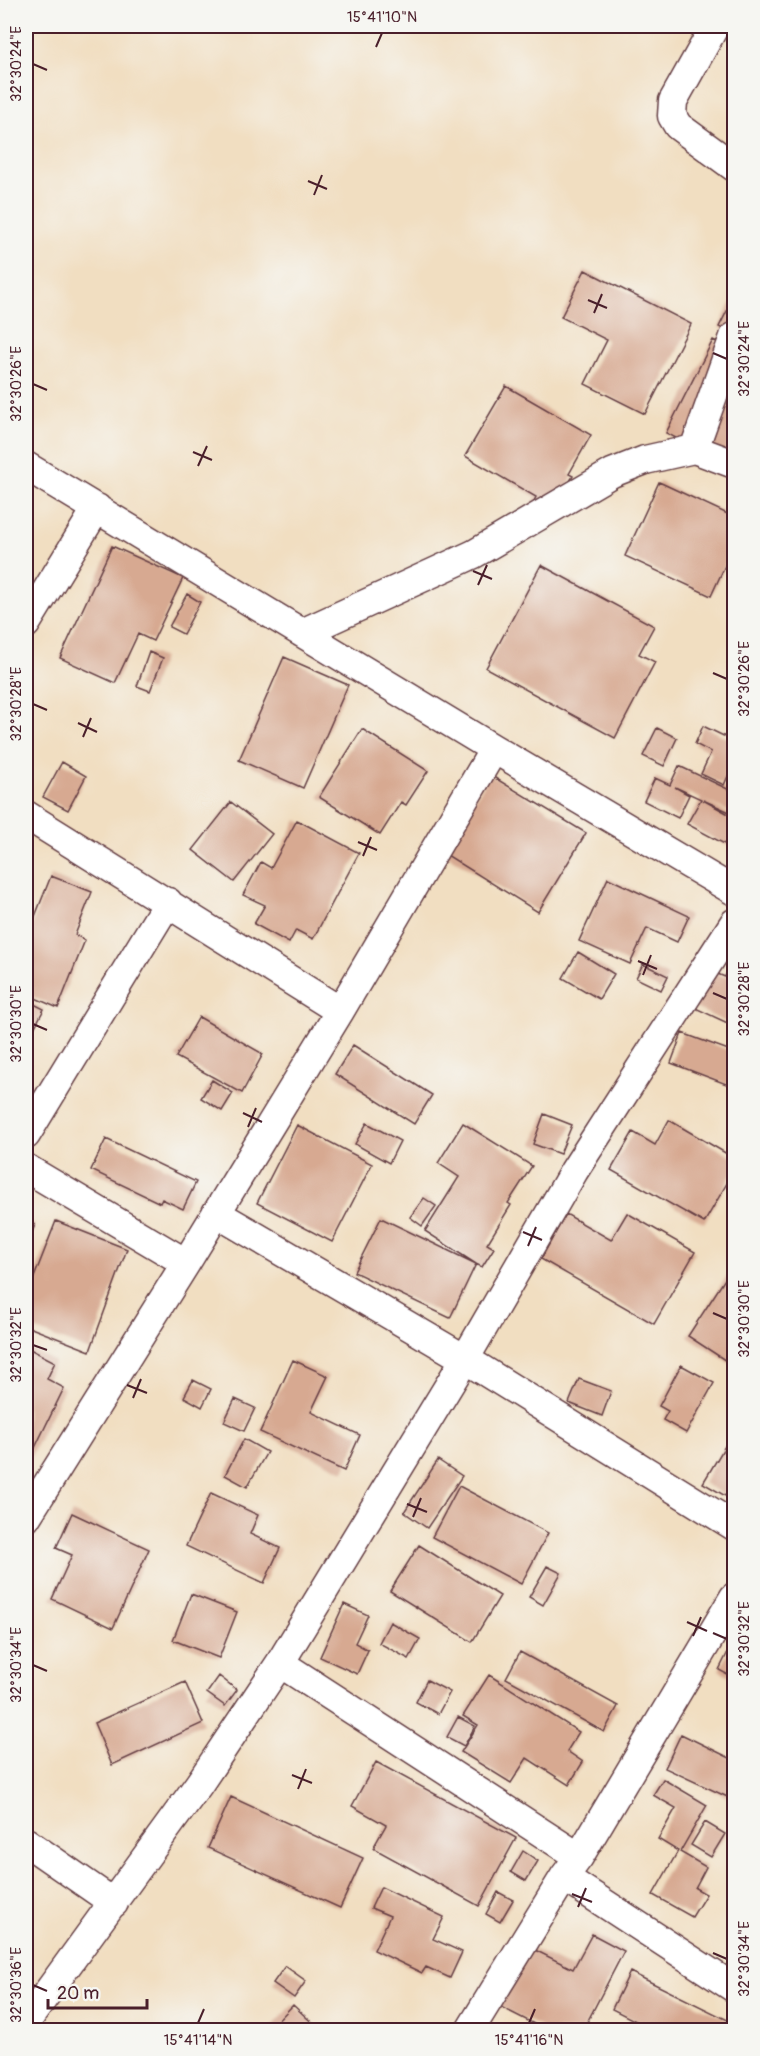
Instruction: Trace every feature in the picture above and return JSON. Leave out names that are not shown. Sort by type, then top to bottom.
[{"type":"street","points":[[715,26],[672,101],[672,116],[678,126],[735,167]]},
{"type":"street","points":[[694,449],[735,337]]},
{"type":"street","points":[[302,633],[474,554],[612,473],[645,460],[694,449],[735,464]]},
{"type":"street","points":[[26,466],[494,749],[735,891]]},
{"type":"street","points":[[26,624],[97,508]]},
{"type":"street","points":[[26,1515],[186,1263],[340,1011],[494,749]]},
{"type":"street","points":[[26,815],[340,1011]]},
{"type":"street","points":[[26,1135],[168,902]]},
{"type":"street","points":[[26,2022],[199,1784],[280,1663],[465,1359],[574,1172],[735,923]]},
{"type":"street","points":[[26,1168],[186,1263]]},
{"type":"street","points":[[216,1213],[465,1359],[735,1526]]},
{"type":"street","points":[[471,2031],[735,1597]]},
{"type":"street","points":[[280,1663],[571,1867],[735,1988]]},
{"type":"street","points":[[26,1842],[114,1903]]},
{"type":"building","points":[[585,270],[691,324],[645,414],[585,384],[607,340],[561,317]]},
{"type":"building","points":[[734,297],[734,335],[719,327]]},
{"type":"building","points":[[713,340],[734,350],[734,467],[666,433]]},
{"type":"building","points":[[506,386],[591,435],[569,474],[573,476],[549,517],[531,507],[536,497],[465,456]]},
{"type":"building","points":[[659,482],[734,517],[734,546],[711,596],[625,556]]},
{"type":"building","points":[[112,546],[183,578],[153,641],[138,634],[115,683],[60,658]]},
{"type":"building","points":[[541,565],[654,626],[639,654],[655,662],[615,738],[486,668]]},
{"type":"building","points":[[187,594],[200,602],[183,634],[169,627]]},
{"type":"building","points":[[149,652],[163,658],[150,691],[137,686]]},
{"type":"building","points":[[284,657],[348,685],[303,788],[239,760]]},
{"type":"building","points":[[703,726],[734,741],[734,763],[724,785],[701,774],[711,752],[695,744]]},
{"type":"building","points":[[657,728],[677,738],[664,766],[643,756]]},
{"type":"building","points":[[362,729],[428,771],[406,805],[401,802],[380,835],[319,797]]},
{"type":"building","points":[[62,762],[86,776],[68,810],[43,797]]},
{"type":"building","points":[[679,766],[734,792],[734,814],[703,800],[734,817],[734,839],[730,847],[687,824],[701,799],[675,787],[689,795],[678,818],[644,801],[655,778],[670,785]]},
{"type":"building","points":[[490,775],[586,833],[538,912],[442,852]]},
{"type":"building","points":[[231,802],[272,834],[234,882],[193,850]]},
{"type":"building","points":[[297,820],[359,853],[313,939],[296,930],[289,943],[254,924],[265,905],[243,895],[261,862],[271,868]]},
{"type":"building","points":[[51,876],[92,892],[75,935],[85,940],[58,1008],[26,994],[26,927],[30,929]]},
{"type":"building","points":[[608,878],[689,916],[677,942],[647,928],[630,964],[579,941]]},
{"type":"building","points":[[578,952],[614,974],[599,999],[563,978]]},
{"type":"building","points":[[734,956],[734,1026],[691,1006],[708,970],[725,977]]},
{"type":"building","points":[[643,964],[668,976],[661,990],[636,978]]},
{"type":"building","points":[[26,1000],[44,1009],[26,1044]]},
{"type":"building","points":[[199,1017],[263,1054],[242,1093],[176,1057]]},
{"type":"building","points":[[682,1033],[734,1052],[734,1087],[671,1063]]},
{"type":"building","points":[[353,1045],[432,1095],[414,1124],[335,1074]]},
{"type":"building","points":[[212,1080],[233,1093],[222,1111],[201,1098]]},
{"type":"building","points":[[544,1114],[572,1125],[560,1154],[533,1144]]},
{"type":"building","points":[[669,1120],[734,1158],[734,1171],[704,1223],[611,1170],[633,1132],[655,1145]]},
{"type":"building","points":[[367,1123],[400,1141],[389,1163],[355,1144]]},
{"type":"building","points":[[463,1123],[532,1166],[508,1203],[511,1205],[487,1244],[494,1248],[482,1267],[425,1231],[459,1177],[438,1163]]},
{"type":"building","points":[[297,1125],[372,1164],[332,1242],[257,1203]]},
{"type":"building","points":[[106,1139],[196,1182],[183,1209],[162,1199],[160,1203],[91,1170]]},
{"type":"building","points":[[424,1198],[436,1206],[422,1226],[410,1217]]},
{"type":"building","points":[[627,1213],[695,1252],[654,1324],[541,1259],[566,1214],[611,1240]]},
{"type":"building","points":[[381,1218],[476,1264],[450,1318],[354,1272]]},
{"type":"building","points":[[26,1221],[35,1225],[26,1246]]},
{"type":"building","points":[[56,1221],[127,1249],[90,1351],[26,1326],[26,1298]]},
{"type":"building","points":[[734,1265],[734,1366],[688,1336]]},
{"type":"building","points":[[26,1347],[55,1362],[47,1379],[64,1388],[28,1462],[26,1461]]},
{"type":"building","points":[[293,1360],[328,1376],[311,1412],[360,1435],[344,1471],[260,1432]]},
{"type":"building","points":[[681,1365],[714,1383],[686,1433],[663,1420],[668,1411],[659,1406]]},
{"type":"building","points":[[579,1379],[611,1391],[602,1416],[569,1403]]},
{"type":"building","points":[[193,1380],[211,1389],[202,1407],[184,1397]]},
{"type":"building","points":[[235,1399],[255,1408],[244,1431],[224,1422]]},
{"type":"building","points":[[734,1431],[734,1501],[703,1483]]},
{"type":"building","points":[[244,1439],[267,1452],[247,1487],[225,1475]]},
{"type":"building","points":[[438,1460],[462,1476],[427,1528],[404,1512]]},
{"type":"building","points":[[459,1486],[548,1533],[521,1584],[432,1537]]},
{"type":"building","points":[[211,1493],[258,1515],[250,1534],[280,1548],[264,1583],[186,1546]]},
{"type":"building","points":[[72,1513],[149,1549],[113,1628],[52,1599],[72,1555],[56,1548]]},
{"type":"building","points":[[419,1545],[500,1596],[472,1642],[390,1591]]},
{"type":"building","points":[[547,1566],[561,1573],[543,1605],[529,1597]]},
{"type":"building","points":[[191,1594],[237,1612],[219,1658],[173,1640]]},
{"type":"building","points":[[344,1604],[368,1615],[355,1643],[368,1650],[357,1674],[320,1657]]},
{"type":"building","points":[[390,1622],[420,1639],[409,1659],[379,1643]]},
{"type":"building","points":[[734,1640],[734,1678],[719,1670]]},
{"type":"building","points":[[520,1652],[618,1706],[604,1732],[506,1678]]},
{"type":"building","points":[[489,1675],[579,1732],[567,1751],[583,1762],[569,1785],[527,1758],[511,1783],[461,1752],[478,1725],[463,1716]]},
{"type":"building","points":[[219,1676],[237,1690],[225,1706],[207,1693]]},
{"type":"building","points":[[427,1680],[450,1692],[438,1714],[416,1702]]},
{"type":"building","points":[[185,1682],[203,1723],[112,1765],[94,1723]]},
{"type":"building","points":[[458,1717],[475,1726],[464,1746],[447,1737]]},
{"type":"building","points":[[681,1734],[734,1760],[734,1800],[665,1768]]},
{"type":"building","points":[[376,1762],[516,1838],[479,1906],[373,1848],[386,1825],[352,1806]]},
{"type":"building","points":[[663,1779],[707,1805],[680,1852],[706,1867],[695,1888],[706,1894],[692,1917],[653,1895],[678,1851],[658,1839],[676,1808],[653,1795]]},
{"type":"building","points":[[231,1797],[363,1858],[340,1908],[208,1848]]},
{"type":"building","points":[[705,1822],[725,1834],[711,1857],[691,1845]]},
{"type":"building","points":[[523,1851],[538,1861],[526,1881],[511,1872]]},
{"type":"building","points":[[381,1887],[444,1917],[433,1939],[462,1952],[450,1978],[426,1967],[422,1973],[374,1950],[390,1916],[371,1908]]},
{"type":"building","points":[[498,1892],[513,1900],[500,1922],[486,1914]]},
{"type":"building","points":[[592,1934],[624,1951],[583,2030],[546,2030],[493,2003],[523,1944],[573,1969]]},
{"type":"building","points":[[285,1966],[306,1981],[294,1998],[273,1983]]},
{"type":"building","points":[[630,1972],[734,2023],[731,2030],[632,2030],[636,2021],[612,2009]]},
{"type":"building","points":[[293,2005],[320,2030],[269,2030]]}]
